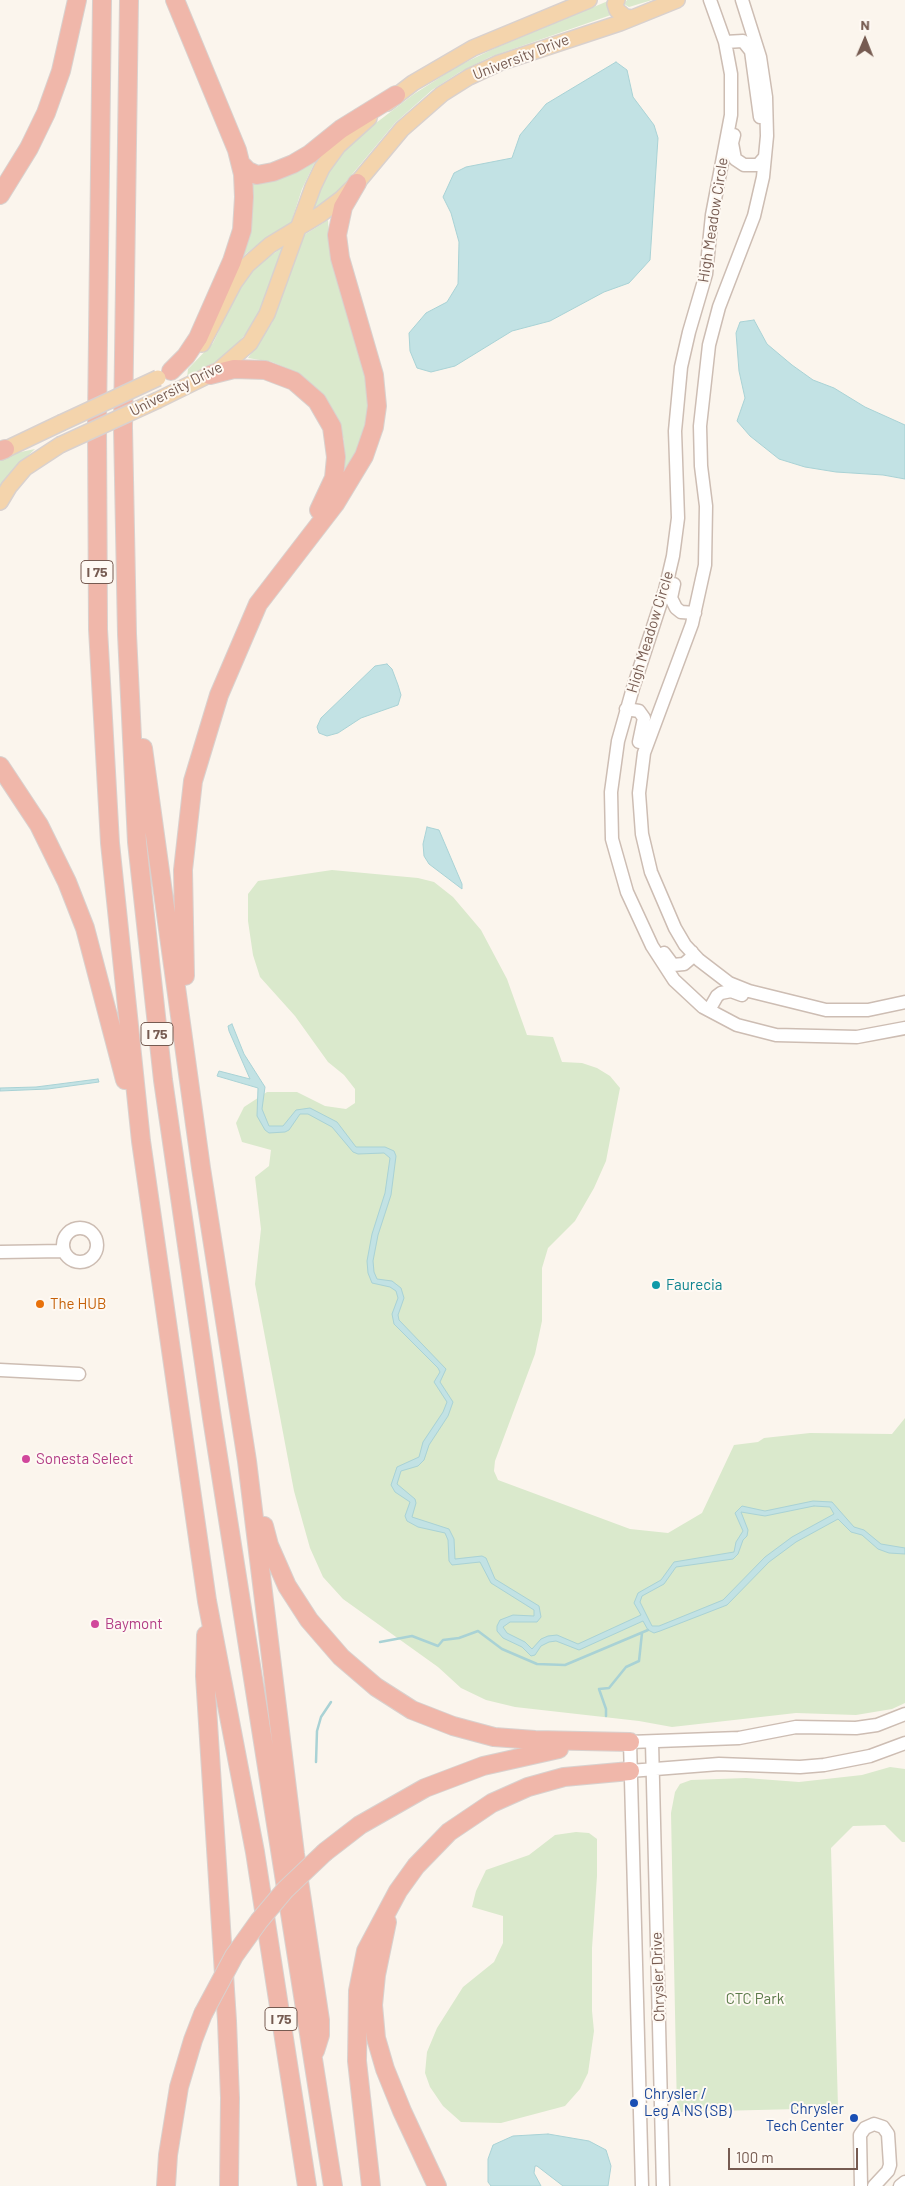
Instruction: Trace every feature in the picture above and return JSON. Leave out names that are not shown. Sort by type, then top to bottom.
[{"type":"highway","points":[[0,194],[29,148],[49,106],[65,57],[77,0]]},
{"type":"highway","name":"I 75","points":[[102,0],[96,421],[98,629],[110,844],[141,1141],[207,1601],[255,1852],[306,2186]]},
{"type":"highway","name":"I 75","points":[[129,0],[123,427],[127,634],[137,842],[163,1080],[212,1418],[333,2186]]},
{"type":"highway","points":[[165,374],[186,356],[198,338],[236,251],[244,208],[241,164],[232,134],[176,0]]},
{"type":"highway","points":[[241,164],[248,171],[257,175],[283,169],[310,154],[341,129],[396,95]]},
{"type":"highway","points":[[201,1168],[184,955],[183,870],[193,781],[219,695],[258,604],[335,504],[359,465],[370,441],[376,416],[374,375],[340,258],[337,235],[339,216],[358,183]]},
{"type":"highway","points":[[210,375],[243,368],[275,373],[294,381],[310,394],[328,418],[336,447],[334,478],[301,546]]},
{"type":"highway","points":[[127,634],[201,1168],[247,1461],[295,1854],[320,2020],[320,2035],[313,2059]]},
{"type":"highway","points":[[0,766],[23,798],[54,852],[76,905],[90,949],[141,1141]]},
{"type":"highway","points":[[247,1461],[269,1545],[287,1586],[309,1620],[341,1657],[376,1687],[432,1719],[477,1733],[520,1740],[630,1742]]},
{"type":"highway","points":[[207,1601],[205,1676],[227,2021],[230,2098],[229,2186]]},
{"type":"highway","points":[[166,2186],[168,2155],[179,2087],[193,2040],[204,2014],[234,1956],[259,1921],[285,1890],[325,1852],[360,1825],[394,1804],[450,1777],[506,1759],[542,1752],[630,1742]]},
{"type":"highway","points":[[371,2186],[356,2061],[358,1991],[366,1951],[407,1878],[438,1843],[461,1823],[492,1803],[528,1787],[564,1777],[630,1771]]},
{"type":"highway","points":[[391,1905],[376,1975],[372,2005],[376,2038],[385,2069],[402,2111],[437,2186]]},
{"type":"main road","name":"University Drive","points":[[0,502],[9,487],[25,468],[60,445],[210,375],[236,357],[250,343],[262,324],[312,186],[327,160],[347,137],[396,95],[473,48],[589,0]]},
{"type":"main road","points":[[617,0],[615,4],[617,10],[625,17],[632,18]]},
{"type":"main road","name":"University Drive","points":[[2,451],[165,374],[188,358],[203,342],[231,288],[247,265],[261,251],[327,210],[358,183],[394,138],[418,114],[469,77],[530,51],[632,18],[677,0]]},
{"type":"street","name":"High Meadow Circle","points":[[710,0],[725,42],[731,74],[731,115],[713,208],[706,274],[685,348],[678,388],[675,431],[678,518],[665,590],[626,709],[614,767],[611,818],[617,861],[626,892],[665,968],[688,994],[709,1010],[737,1025],[776,1035],[857,1037],[905,1028]]},
{"type":"street","name":"High Meadow Circle","points":[[742,0],[760,57],[766,97],[767,136],[765,157],[754,216],[719,307],[705,366],[700,444],[706,506],[706,544],[702,585],[695,613],[644,753],[639,812],[642,834],[651,872],[675,928],[692,952],[714,972],[749,992],[826,1010],[868,1010],[905,1002]]},
{"type":"street","points":[[725,42],[743,41],[751,51],[759,115],[767,136]]},
{"type":"street","points":[[731,74],[738,91],[732,144],[735,159],[744,165],[758,165],[765,157]]},
{"type":"street","points":[[678,518],[684,530],[671,598],[676,608],[681,612],[695,613]]},
{"type":"street","points":[[626,709],[638,711],[644,718],[634,764],[631,791],[639,812]]},
{"type":"street","points":[[626,892],[639,902],[664,954],[673,965],[684,964],[691,958],[692,952]]},
{"type":"street","points":[[709,1010],[717,996],[725,991],[806,1014],[826,1010]]},
{"type":"street","points":[[0,1252],[63,1251]]},
{"type":"street","points":[[0,1370],[79,1374]]},
{"type":"street","points":[[630,1742],[739,1738],[796,1727],[856,1728],[877,1725],[905,1714]]},
{"type":"street","name":"Chrysler Drive","points":[[630,1742],[642,2186]]},
{"type":"street","name":"Chrysler Drive","points":[[652,1742],[662,2186]]},
{"type":"street","points":[[630,1771],[653,1768],[745,1764],[800,1767],[824,1765],[870,1756],[905,1743]]},
{"type":"street","points":[[861,2186],[860,2135],[865,2128],[874,2124],[883,2127],[888,2134],[890,2165],[888,2171],[874,2186]]},
{"type":"street","points":[[900,2186],[905,2182]]},
{"type":"green space","points":[[627,0],[652,0],[629,7],[624,4]]},
{"type":"green space","points":[[608,1],[611,15],[490,57],[460,72],[432,90],[395,123],[339,190],[311,212],[324,177],[339,155],[355,139],[414,94],[458,66],[493,49]]},
{"type":"green space","points":[[316,160],[302,189],[291,223],[242,257],[249,182]]},
{"type":"green space","points":[[328,220],[330,248],[365,366],[370,395],[365,434],[348,471],[345,469],[344,441],[338,419],[320,391],[293,371],[272,362],[248,358],[272,323],[304,235]]},
{"type":"green space","points":[[283,247],[259,312],[248,331],[234,348],[219,360],[187,378],[188,369],[213,343],[242,283],[256,266]]},
{"type":"green space","points":[[35,449],[13,470],[0,486],[0,461],[16,453]]},
{"type":"green space","points":[[332,870],[418,878],[434,882],[453,897],[481,930],[507,979],[527,1035],[553,1037],[562,1062],[582,1063],[597,1068],[610,1076],[620,1088],[606,1161],[594,1188],[575,1221],[548,1248],[542,1268],[542,1321],[535,1354],[495,1461],[494,1471],[498,1480],[630,1529],[668,1533],[702,1513],[734,1445],[758,1442],[764,1438],[810,1433],[892,1434],[905,1418],[905,1703],[892,1709],[856,1715],[796,1713],[672,1727],[639,1721],[515,1707],[486,1700],[461,1688],[438,1667],[343,1599],[323,1577],[310,1548],[294,1491],[255,1284],[261,1229],[255,1177],[269,1166],[271,1150],[242,1142],[236,1123],[244,1107],[267,1092],[297,1092],[325,1106],[346,1109],[355,1103],[355,1089],[344,1075],[328,1062],[295,1016],[260,977],[253,955],[248,921],[248,894],[258,881]]},
{"type":"green space","name":"CTC Park","points":[[890,1767],[905,1769],[905,1842],[902,1842],[885,1825],[853,1826],[831,1848],[838,2108],[677,2112],[671,1813],[675,1792],[680,1784],[691,1780],[746,1778],[799,1782],[862,1775]]},
{"type":"green space","points":[[576,1832],[589,1833],[597,1839],[597,1876],[592,1948],[592,2011],[594,2031],[588,2073],[580,2089],[565,2106],[501,2123],[461,2122],[443,2106],[430,2087],[425,2073],[427,2052],[437,2028],[463,1987],[494,1962],[503,1943],[503,1916],[472,1907],[476,1891],[486,1870],[529,1855],[555,1835]]},
{"type":"water","points":[[616,62],[627,70],[633,97],[654,125],[658,138],[650,260],[629,283],[604,292],[550,321],[512,331],[455,366],[431,372],[417,368],[410,351],[409,333],[426,313],[447,302],[458,284],[459,242],[451,213],[443,197],[454,173],[466,167],[512,158],[520,135],[546,104]]},
{"type":"water","points":[[754,320],[767,344],[813,380],[834,388],[865,407],[905,425],[905,479],[805,467],[779,459],[750,436],[737,421],[745,398],[739,371],[736,333],[740,322]]},
{"type":"water","points":[[387,664],[392,669],[401,695],[398,705],[361,718],[338,733],[327,736],[319,733],[317,727],[321,718],[375,666]]},
{"type":"water","points":[[427,827],[439,830],[462,884],[462,889],[429,864],[424,856],[423,844]]},
{"type":"water","points":[[232,1024],[244,1054],[265,1087],[262,1109],[269,1126],[283,1126],[296,1110],[310,1108],[337,1122],[356,1147],[385,1147],[394,1151],[396,1156],[391,1195],[378,1235],[373,1261],[374,1272],[377,1279],[392,1281],[401,1288],[404,1298],[398,1315],[399,1320],[446,1369],[440,1382],[453,1402],[448,1416],[429,1445],[424,1460],[418,1466],[401,1471],[397,1484],[415,1499],[416,1503],[412,1517],[449,1529],[454,1539],[455,1559],[482,1556],[486,1558],[495,1579],[539,1606],[541,1617],[537,1622],[510,1622],[503,1627],[507,1633],[525,1642],[532,1649],[541,1639],[557,1635],[578,1644],[641,1615],[634,1603],[638,1593],[661,1580],[674,1562],[734,1552],[736,1542],[743,1531],[735,1513],[742,1506],[765,1511],[813,1501],[832,1502],[854,1527],[864,1530],[881,1544],[905,1548],[905,1554],[889,1553],[878,1549],[862,1535],[851,1532],[838,1519],[796,1542],[769,1562],[727,1605],[660,1631],[654,1633],[648,1630],[643,1621],[579,1650],[556,1641],[541,1646],[535,1655],[531,1656],[522,1647],[503,1638],[497,1631],[500,1620],[513,1615],[534,1616],[534,1610],[491,1583],[480,1562],[452,1565],[449,1561],[448,1540],[445,1533],[418,1527],[407,1521],[405,1516],[410,1502],[395,1492],[391,1485],[397,1467],[419,1457],[423,1442],[443,1412],[447,1402],[434,1382],[440,1372],[438,1368],[394,1324],[392,1314],[398,1298],[396,1291],[390,1287],[372,1283],[368,1273],[367,1261],[372,1234],[385,1193],[390,1158],[384,1153],[358,1154],[353,1152],[332,1127],[308,1114],[300,1114],[289,1130],[285,1132],[269,1133],[265,1130],[257,1116],[258,1088],[217,1076],[219,1071],[250,1079],[228,1026]],"holes":[[[814,1506],[830,1507],[834,1514],[792,1537],[765,1557],[723,1600],[659,1626],[652,1626],[640,1602],[642,1596],[664,1584],[676,1567],[733,1559],[738,1554],[743,1540],[747,1536],[748,1530],[741,1512],[765,1516]]]},
{"type":"water","points":[[98,1079],[99,1082],[48,1089],[0,1091],[0,1088],[36,1087]]},
{"type":"water","points":[[548,2134],[589,2141],[606,2150],[611,2166],[608,2186],[563,2186],[535,2166],[534,2173],[541,2186],[491,2186],[488,2182],[488,2159],[493,2145],[513,2136]]},
{"type":"waterway","points":[[380,1642],[412,1636],[438,1646],[443,1640],[459,1638],[478,1631],[502,1649],[537,1664],[565,1665],[648,1630]]},
{"type":"waterway","points":[[606,1716],[606,1709],[599,1689],[609,1688],[626,1667],[639,1661],[642,1633]]},
{"type":"waterway","points":[[316,1762],[317,1731],[321,1717],[331,1702]]},
{"type":"place","name":"Faurecia","points":[[656,1285]]},
{"type":"place","name":"The HUB","points":[[40,1304]]},
{"type":"place","name":"Sonesta Select","points":[[26,1459]]},
{"type":"place","name":"Baymont","points":[[95,1624]]},
{"type":"place","name":"Chrysler / Leg A NS (SB)","points":[[634,2103]]},
{"type":"place","name":"Chrysler Tech Center","points":[[854,2118]]}]
